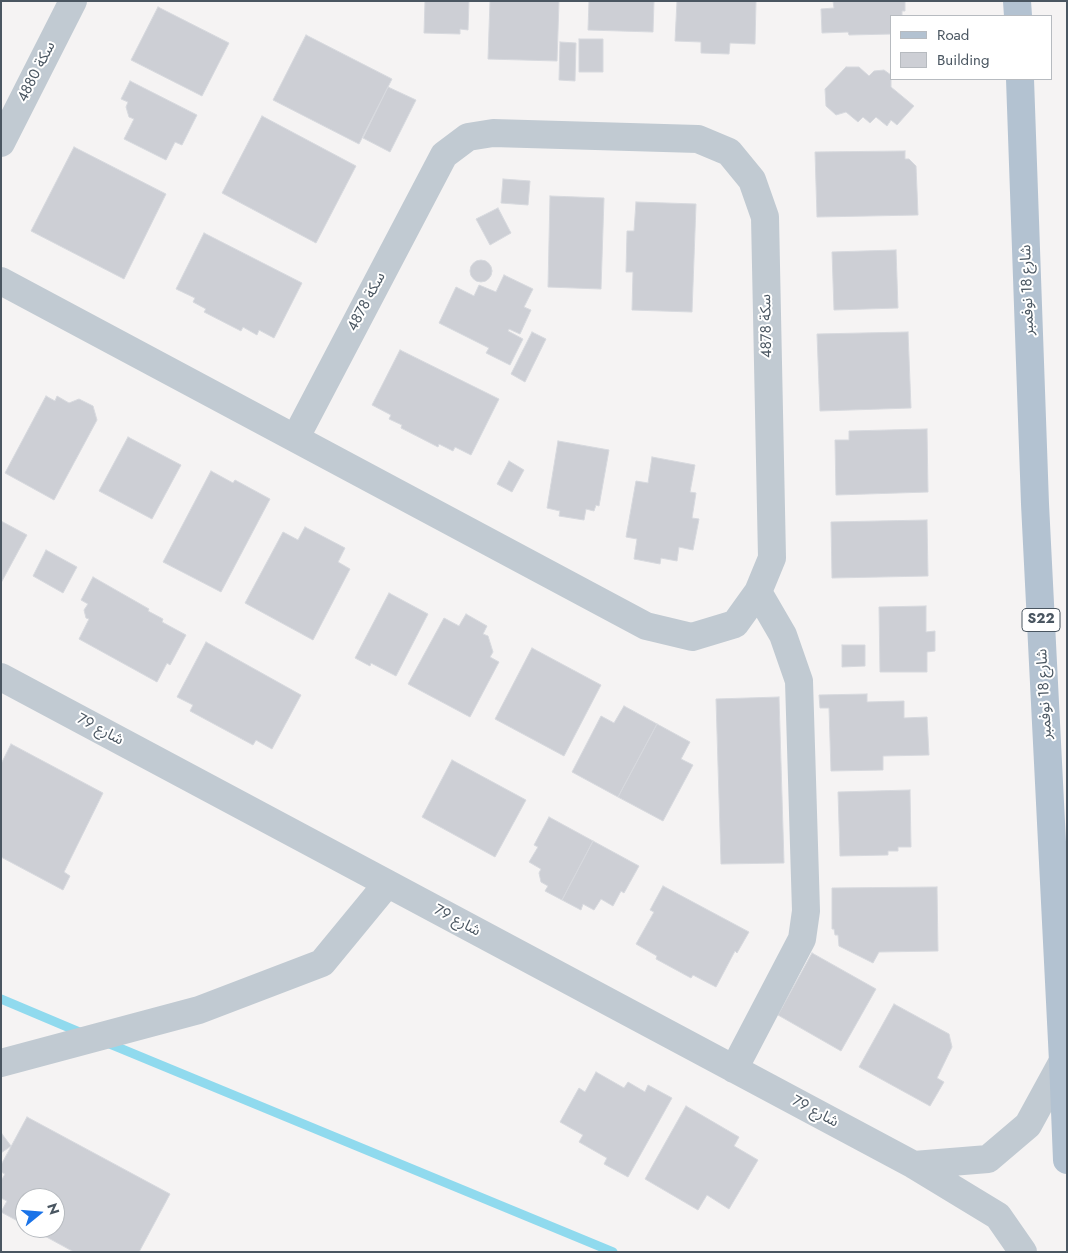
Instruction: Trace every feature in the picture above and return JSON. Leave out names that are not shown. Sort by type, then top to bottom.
[{"type":"main road","points":[[1017,1],[1018,15]]},
{"type":"main road","name":"شارع 18 نوفمبر","points":[[1020,80],[1035,504],[1067,1160]]},
{"type":"street","name":"سكة 4880","points":[[1,143],[73,1]]},
{"type":"street","name":"سكة 4878","points":[[1,281],[296,437],[646,626],[692,637],[735,624],[758,592],[772,558],[765,217],[752,180],[729,152],[698,139],[493,133],[468,138],[444,155],[296,437]]},
{"type":"street","points":[[734,1069],[802,939],[806,911],[798,681],[783,635],[758,592]]},
{"type":"street","name":"79 شارع","points":[[1,677],[914,1165],[998,1216],[1023,1252]]},
{"type":"street","points":[[1,1063],[198,1010],[322,963],[387,884]]},
{"type":"street","points":[[914,1165],[988,1159],[1028,1125],[1063,1061]]},
{"type":"building","points":[[425,1],[469,1],[468,30],[460,29],[460,34],[424,33]]},
{"type":"building","points":[[490,1],[559,1],[557,61],[488,59]]},
{"type":"building","points":[[589,1],[654,1],[653,32],[588,30]]},
{"type":"building","points":[[677,1],[756,1],[755,44],[730,43],[729,54],[701,53],[701,42],[675,41]]},
{"type":"building","points":[[833,1],[905,1],[905,11],[902,11],[902,15],[890,15],[890,34],[849,35],[848,32],[822,33],[821,9],[834,8]]},
{"type":"building","points":[[158,7],[229,43],[202,96],[131,60]]},
{"type":"building","points":[[306,35],[392,79],[359,144],[273,100]]},
{"type":"building","points":[[579,39],[603,39],[603,72],[579,72]]},
{"type":"building","points":[[560,42],[576,43],[575,81],[559,80]]},
{"type":"building","points":[[846,67],[859,67],[869,76],[874,71],[884,70],[890,74],[891,87],[914,106],[897,125],[891,120],[887,126],[876,117],[870,123],[863,117],[858,122],[846,112],[836,115],[826,106],[825,89]]},
{"type":"building","points":[[130,81],[197,115],[182,145],[175,142],[166,160],[124,139],[134,119],[129,117],[126,107],[128,102],[121,99]]},
{"type":"building","points":[[388,87],[416,100],[390,152],[363,138]]},
{"type":"building","points":[[262,116],[356,166],[316,243],[222,193]]},
{"type":"building","points":[[74,147],[166,194],[124,279],[31,231]]},
{"type":"building","points":[[905,151],[905,159],[909,159],[916,166],[918,215],[817,217],[815,152]]},
{"type":"building","points":[[503,179],[530,181],[528,205],[501,203]]},
{"type":"building","points":[[550,196],[604,198],[601,289],[548,287]]},
{"type":"building","points":[[636,202],[696,204],[692,312],[632,310],[633,272],[626,272],[627,231],[634,231]]},
{"type":"building","points":[[498,208],[511,233],[490,245],[476,219]]},
{"type":"building","points":[[204,233],[302,283],[274,338],[259,330],[257,335],[243,327],[241,331],[204,312],[206,309],[193,302],[195,298],[176,289]]},
{"type":"building","points":[[896,250],[898,308],[834,310],[832,252]]},
{"type":"building","points":[[481,260],[489,263],[492,271],[489,279],[481,282],[473,279],[470,271],[473,263]]},
{"type":"building","points":[[504,275],[533,289],[524,307],[531,310],[520,334],[509,329],[508,331],[523,339],[510,365],[486,353],[489,348],[439,323],[456,287],[474,296],[479,285],[496,292]]},
{"type":"building","points":[[532,332],[546,339],[525,382],[511,374]]},
{"type":"building","points":[[908,332],[911,408],[820,411],[817,334]]},
{"type":"building","points":[[400,350],[499,399],[471,455],[455,447],[453,451],[439,444],[438,447],[401,428],[402,425],[389,419],[391,415],[372,405]]},
{"type":"building","points":[[46,396],[55,401],[57,396],[69,403],[79,399],[93,406],[97,420],[54,500],[5,473]]},
{"type":"building","points":[[927,429],[928,492],[836,495],[835,440],[849,440],[849,431]]},
{"type":"building","points":[[128,437],[181,465],[152,519],[99,491]]},
{"type":"building","points":[[558,441],[609,450],[599,506],[596,505],[594,511],[586,509],[584,520],[559,516],[560,511],[547,508]]},
{"type":"building","points":[[652,457],[695,465],[690,492],[696,493],[692,518],[699,519],[693,550],[679,547],[677,561],[661,558],[660,564],[634,559],[637,539],[626,537],[636,481],[648,483]]},
{"type":"building","points":[[509,461],[524,470],[512,492],[497,484]]},
{"type":"building","points":[[211,471],[233,483],[235,480],[270,499],[221,592],[163,562]]},
{"type":"building","points":[[927,520],[928,576],[832,578],[831,522]]},
{"type":"building","points":[[1,521],[27,535],[1,583]]},
{"type":"building","points":[[305,527],[345,548],[338,562],[350,569],[313,640],[245,603],[283,532],[298,540]]},
{"type":"building","points":[[46,550],[77,567],[63,593],[33,576]]},
{"type":"building","points":[[93,577],[149,609],[148,611],[163,619],[162,622],[186,635],[170,665],[167,663],[157,682],[79,639],[89,619],[86,618],[84,610],[88,604],[81,600]]},
{"type":"building","points":[[389,593],[428,614],[396,676],[371,663],[370,666],[355,658]]},
{"type":"building","points":[[926,606],[926,632],[935,631],[935,651],[927,652],[927,672],[880,672],[879,607]]},
{"type":"building","points":[[466,614],[487,626],[483,634],[488,636],[493,652],[490,657],[499,662],[470,717],[408,684],[444,618],[459,626]]},
{"type":"building","points":[[206,642],[301,695],[272,749],[256,740],[253,745],[190,711],[193,705],[177,697]]},
{"type":"building","points":[[842,645],[865,645],[865,666],[842,667]]},
{"type":"building","points":[[532,648],[601,685],[564,756],[495,719]]},
{"type":"building","points":[[867,694],[867,702],[904,701],[904,718],[927,717],[929,755],[883,756],[883,770],[831,771],[829,708],[820,708],[819,695]]},
{"type":"building","points":[[779,697],[784,863],[721,864],[716,699]]},
{"type":"building","points":[[624,706],[657,724],[618,797],[572,772],[601,716],[614,723]]},
{"type":"building","points":[[657,724],[690,742],[681,759],[693,765],[663,821],[618,797]]},
{"type":"building","points":[[11,744],[103,793],[64,872],[70,876],[63,890],[1,857],[1,764]]},
{"type":"building","points":[[452,760],[526,800],[495,857],[422,817]]},
{"type":"building","points":[[910,790],[911,847],[898,847],[898,851],[888,851],[888,855],[840,856],[838,792]]},
{"type":"building","points":[[549,817],[593,841],[562,900],[545,891],[548,886],[541,882],[539,873],[541,869],[529,862],[538,847],[534,845]]},
{"type":"building","points":[[593,841],[639,866],[624,893],[621,891],[613,906],[601,899],[594,910],[583,904],[581,910],[562,900]]},
{"type":"building","points":[[663,886],[749,932],[737,953],[735,951],[716,987],[693,975],[691,978],[656,959],[657,956],[636,944],[654,912],[650,910]]},
{"type":"building","points":[[937,887],[938,951],[879,952],[873,963],[839,946],[838,935],[835,935],[834,929],[832,929],[832,888]]},
{"type":"building","points":[[812,953],[876,989],[841,1051],[778,1015]]},
{"type":"building","points":[[894,1004],[949,1034],[952,1047],[937,1078],[944,1082],[930,1106],[859,1067]]},
{"type":"building","points":[[596,1072],[624,1088],[628,1082],[645,1092],[648,1085],[672,1098],[628,1177],[604,1164],[607,1158],[579,1142],[583,1135],[560,1122],[579,1088],[585,1092]]},
{"type":"building","points":[[686,1106],[739,1137],[734,1146],[758,1160],[729,1209],[707,1195],[698,1210],[645,1179]]},
{"type":"building","points":[[27,1117],[170,1194],[139,1252],[74,1252],[48,1238],[65,1238],[65,1188],[15,1188],[15,1220],[1,1212],[7,1201],[1,1198],[1,1181],[5,1174],[1,1172],[1,1165]]},
{"type":"building","points":[[1,1135],[11,1146],[1,1153]]},
{"type":"waterway","points":[[1,999],[84,1034]]},
{"type":"waterway","points":[[105,1042],[613,1252]]}]
